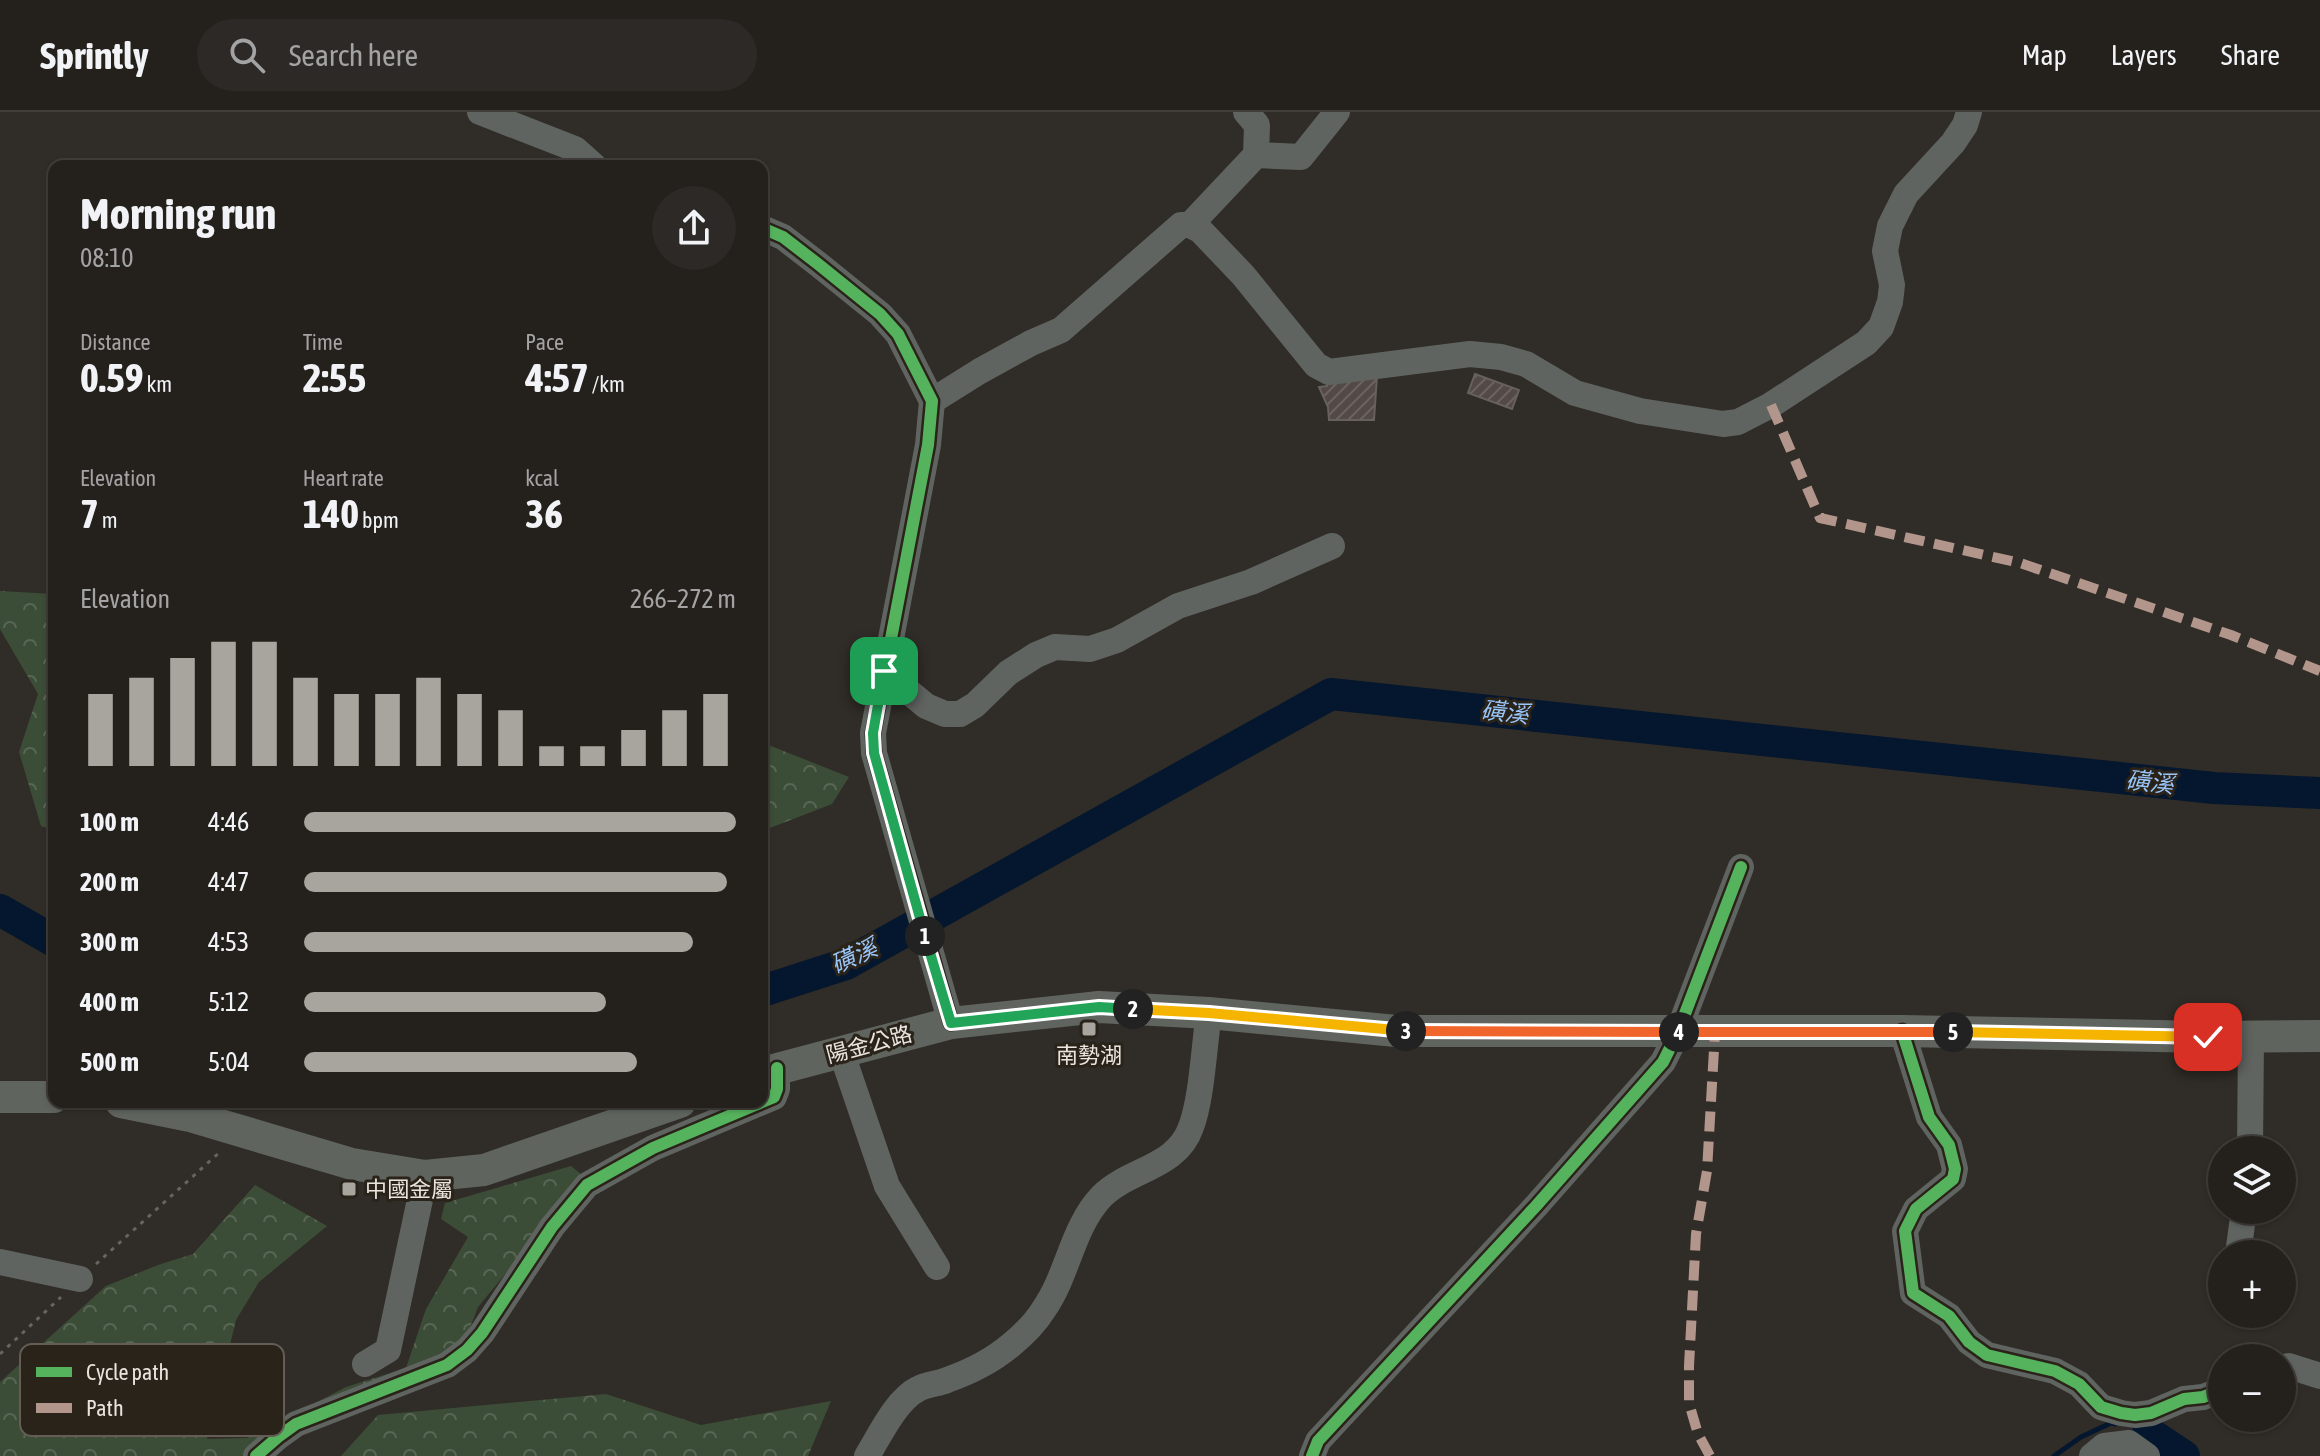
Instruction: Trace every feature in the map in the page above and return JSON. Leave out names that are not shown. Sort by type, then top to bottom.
[{"type":"main road","name":"陽金公路","points":[[770,1071],[951,1023],[1099,1007],[1209,1013],[1396,1031],[1902,1031],[2320,1036]]},
{"type":"main road","points":[[0,1097],[48,1097]]},
{"type":"main road","points":[[151,1108],[190,1116],[352,1164],[425,1176],[484,1170],[663,1108]]},
{"type":"street","points":[[480,112],[575,149],[587,160]]},
{"type":"street","points":[[1190,225],[1256,155],[1257,125],[1246,112]]},
{"type":"street","points":[[1256,155],[1301,157],[1337,112]]},
{"type":"street","points":[[932,401],[980,371],[1061,330],[1181,225],[1190,225],[1200,230],[1243,275],[1316,365],[1329,372],[1470,354],[1501,357],[1526,364],[1575,393],[1640,411],[1723,424],[1738,422],[1771,405],[1866,343],[1881,327],[1892,285],[1885,251],[1890,226],[1906,194],[1953,143],[1965,125],[1969,112]]},
{"type":"street","points":[[768,231],[783,237],[880,314],[898,334],[932,401],[928,445],[873,733],[874,753],[951,1023]]},
{"type":"street","points":[[884,671],[926,706],[945,714],[960,714],[975,705],[1008,673],[1036,655],[1055,647],[1090,649],[1117,640],[1178,606],[1251,582],[1332,546]]},
{"type":"street","points":[[1312,1456],[1318,1441],[1536,1206],[1663,1062],[1678,1032],[1741,867]]},
{"type":"street","points":[[867,1456],[897,1408],[917,1389],[981,1366],[1012,1345],[1044,1310],[1077,1234],[1099,1198],[1112,1187],[1168,1158],[1179,1148],[1191,1128],[1194,1115],[1209,1013]]},
{"type":"street","points":[[1902,1031],[1929,1117],[1949,1145],[1955,1169],[1953,1179],[1916,1209],[1905,1231],[1913,1293],[1949,1316],[1969,1342],[1987,1355],[2055,1371],[2079,1384],[2101,1407],[2135,1415],[2151,1413],[2184,1399],[2208,1395]]},
{"type":"street","points":[[2250,1136],[2251,1037]]},
{"type":"street","points":[[841,1051],[887,1186],[937,1267]]},
{"type":"street","points":[[768,1100],[774,1097],[777,1089],[770,1071]]},
{"type":"street","points":[[284,1433],[296,1424],[447,1365],[467,1350],[482,1333],[552,1227],[587,1185],[653,1148],[748,1108]]},
{"type":"street","points":[[365,1364],[388,1350],[425,1176]]},
{"type":"street","points":[[0,1262],[80,1279]]},
{"type":"street","points":[[2296,1368],[2320,1376]]},
{"type":"street","points":[[2092,1456],[2104,1446],[2138,1449],[2135,1415]]},
{"type":"street","points":[[256,1456],[279,1436]]},
{"type":"path","points":[[0,1354],[241,1132]]},
{"type":"green space","points":[[0,591],[48,594],[48,828],[41,826],[19,752],[38,694],[0,629]]},
{"type":"green space","points":[[768,747],[849,777],[832,804],[768,829]]},
{"type":"green space","points":[[571,1166],[582,1175],[562,1205],[478,1307],[463,1346],[252,1456],[0,1456],[0,1382],[20,1364],[20,1436],[208,1436],[207,1439],[284,1436],[284,1419],[346,1387],[406,1368],[426,1309],[468,1237],[441,1219],[445,1203]]},
{"type":"green space","points":[[255,1185],[327,1226],[259,1282],[236,1320],[230,1344],[42,1344],[106,1286],[193,1254]]},
{"type":"green space","points":[[606,1394],[701,1425],[831,1401],[808,1456],[341,1456],[378,1415]]},
{"type":"building","points":[[1475,374],[1519,390],[1512,409],[1468,393]]},
{"type":"building","points":[[1327,376],[1377,376],[1374,420],[1329,420],[1328,407],[1319,387],[1327,386]]},
{"type":"waterway","name":"磺溪","points":[[768,989],[846,964],[1331,694],[2214,788],[2320,793]]},
{"type":"waterway","name":"磺溪","points":[[0,910],[48,938]]},
{"type":"waterway","points":[[2054,1456],[2081,1437],[2111,1423],[2116,1424]]},
{"type":"waterway","points":[[2148,1432],[2184,1456]]},
{"type":"marked path","points":[[1771,405],[1820,518],[2020,563],[2231,635],[2320,671]]},
{"type":"marked path","points":[[1710,1456],[1698,1434],[1689,1403],[1689,1366],[1696,1234],[1707,1171],[1715,1032]]},
{"type":"cycle path","points":[[768,231],[783,237],[880,314],[898,334],[932,401],[928,445],[873,733],[874,753],[951,1023]]},
{"type":"cycle path","points":[[1312,1456],[1318,1441],[1536,1206],[1663,1062],[1678,1032],[1741,867]]},
{"type":"cycle path","points":[[1902,1031],[1929,1117],[1949,1145],[1955,1169],[1953,1179],[1916,1209],[1905,1231],[1913,1293],[1949,1316],[1969,1342],[1987,1355],[2055,1371],[2079,1384],[2101,1407],[2135,1415],[2151,1413],[2184,1399],[2208,1395]]},
{"type":"cycle path","points":[[768,1100],[774,1097],[777,1089],[777,1068]]},
{"type":"cycle path","points":[[284,1433],[296,1424],[447,1365],[467,1350],[482,1333],[552,1227],[587,1185],[653,1148],[748,1108]]},
{"type":"cycle path","points":[[256,1456],[279,1436]]},
{"type":"place","name":"南勢湖","points":[[1089,1029]]},
{"type":"place","name":"中國金屬","points":[[349,1189]]},
{"type":"route","points":[[884,671],[873,733],[874,753],[951,1023],[1099,1007],[1209,1013],[1396,1031],[1902,1031],[2208,1037]]}]
